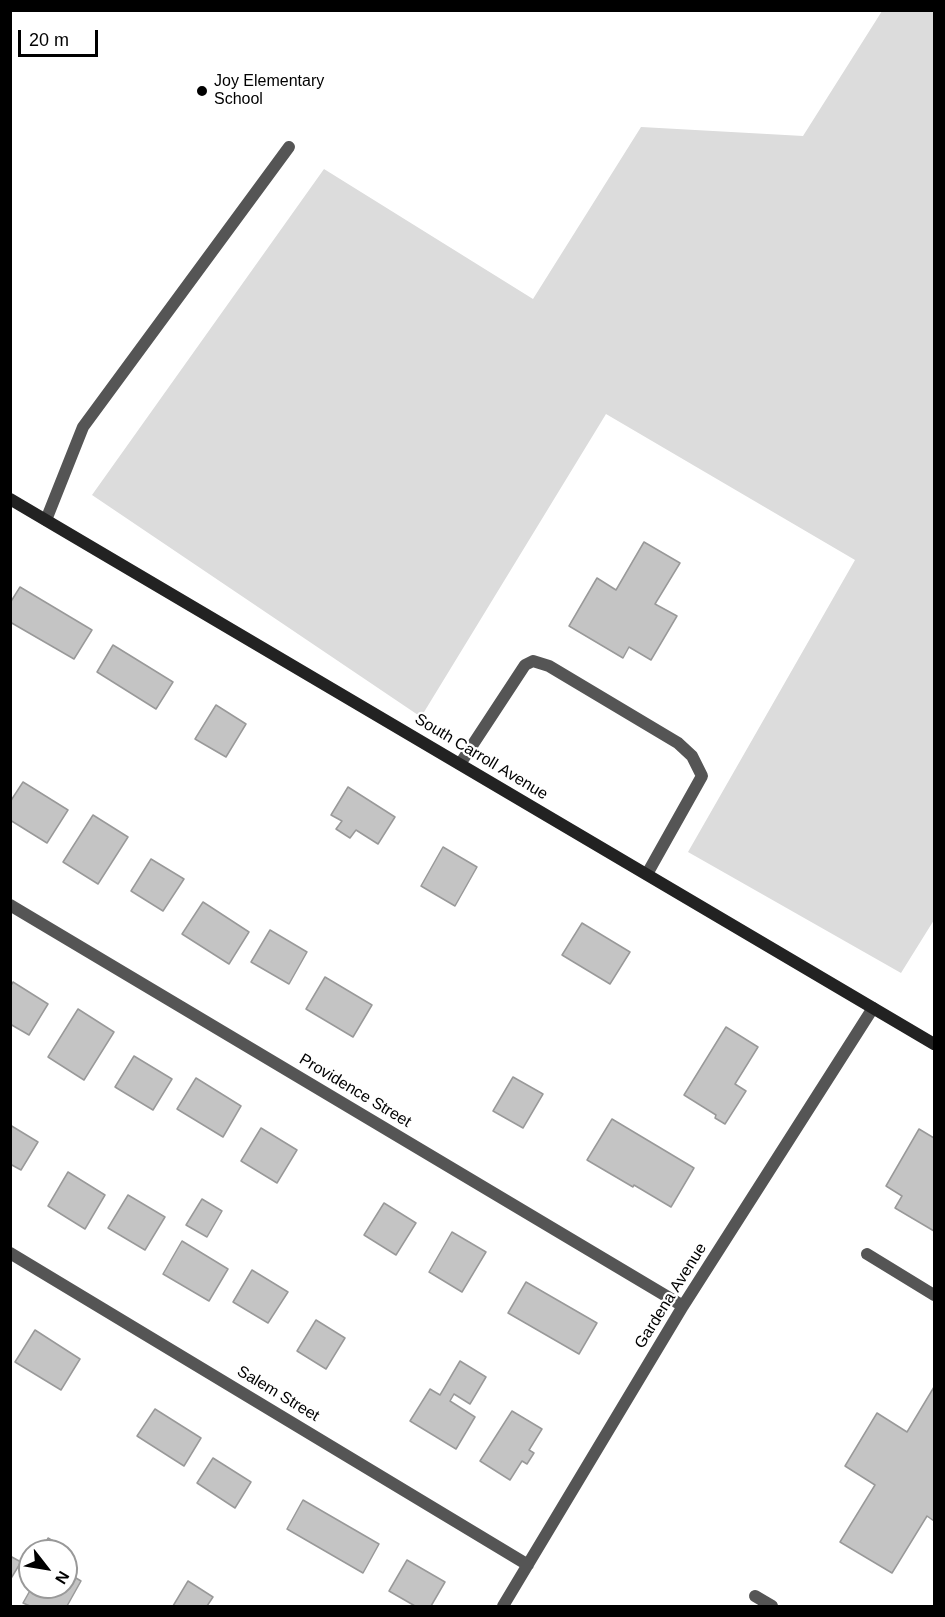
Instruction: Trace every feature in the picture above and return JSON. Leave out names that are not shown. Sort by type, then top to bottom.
[{"type":"street","points":[[46,520],[83,427],[289,147]]},
{"type":"street","name":"South Carroll Avenue","points":[[10,499],[934,1044]]},
{"type":"street","points":[[460,764],[525,665],[533,661],[549,666],[678,743],[692,756],[702,777],[647,874]]},
{"type":"street","name":"Providence Street","points":[[10,905],[683,1306]]},
{"type":"street","name":"Gardena Avenue","points":[[503,1606],[683,1306],[873,1008]]},
{"type":"street","name":"Salem Street","points":[[10,1252],[528,1565]]},
{"type":"street","points":[[867,1254],[934,1295]]},
{"type":"street","points":[[754,1596],[772,1606]]},
{"type":"shaded area","points":[[882,11],[934,11],[934,920],[901,973],[688,852],[855,560],[606,414],[421,717],[92,495],[324,169],[533,299],[641,127],[803,136]]},
{"type":"building","points":[[644,542],[680,563],[655,604],[677,616],[651,660],[629,647],[623,658],[569,626],[597,578],[616,590]]},
{"type":"building","points":[[20,587],[92,630],[74,659],[10,622],[10,603]]},
{"type":"building","points":[[113,645],[173,682],[156,709],[97,672]]},
{"type":"building","points":[[216,705],[246,724],[226,757],[195,739]]},
{"type":"building","points":[[23,782],[68,810],[47,843],[10,820],[10,802]]},
{"type":"building","points":[[348,787],[395,817],[378,844],[356,830],[350,838],[336,829],[342,821],[331,815]]},
{"type":"building","points":[[93,815],[128,837],[98,884],[63,862]]},
{"type":"building","points":[[443,847],[477,867],[455,906],[421,886]]},
{"type":"building","points":[[151,859],[184,879],[163,911],[131,891]]},
{"type":"building","points":[[203,902],[249,932],[229,964],[182,934]]},
{"type":"building","points":[[582,923],[630,952],[610,984],[562,955]]},
{"type":"building","points":[[270,930],[307,952],[289,984],[251,962]]},
{"type":"building","points":[[325,977],[372,1005],[353,1037],[306,1009]]},
{"type":"building","points":[[13,982],[48,1004],[29,1035],[10,1024],[10,987]]},
{"type":"building","points":[[78,1009],[114,1032],[84,1080],[48,1057]]},
{"type":"building","points":[[726,1027],[758,1047],[735,1084],[746,1091],[725,1124],[715,1118],[716,1115],[684,1095]]},
{"type":"building","points":[[134,1056],[172,1079],[153,1110],[115,1087]]},
{"type":"building","points":[[513,1077],[543,1094],[523,1128],[493,1111]]},
{"type":"building","points":[[196,1078],[241,1106],[223,1137],[177,1109]]},
{"type":"building","points":[[612,1119],[694,1168],[671,1207],[587,1160]]},
{"type":"building","points":[[10,1125],[38,1142],[21,1170],[10,1164]]},
{"type":"building","points":[[261,1128],[297,1150],[277,1183],[241,1161]]},
{"type":"building","points":[[919,1129],[934,1138],[934,1231],[895,1208],[902,1196],[886,1186]]},
{"type":"building","points":[[68,1172],[105,1195],[85,1229],[48,1206]]},
{"type":"building","points":[[128,1195],[165,1217],[145,1250],[108,1228]]},
{"type":"building","points":[[202,1199],[222,1211],[207,1237],[186,1225]]},
{"type":"building","points":[[384,1203],[416,1223],[396,1255],[364,1235]]},
{"type":"building","points":[[452,1232],[486,1252],[462,1292],[429,1272]]},
{"type":"building","points":[[182,1241],[228,1269],[209,1301],[163,1274]]},
{"type":"building","points":[[252,1270],[288,1292],[268,1323],[233,1302]]},
{"type":"building","points":[[526,1282],[597,1323],[579,1354],[508,1313]]},
{"type":"building","points":[[316,1320],[345,1338],[326,1369],[297,1351]]},
{"type":"building","points":[[35,1330],[80,1359],[61,1390],[15,1362]]},
{"type":"building","points":[[460,1361],[486,1377],[470,1404],[454,1394],[450,1401],[475,1417],[456,1449],[410,1421],[430,1389],[440,1395]]},
{"type":"building","points":[[934,1387],[934,1521],[927,1516],[892,1573],[840,1542],[875,1485],[845,1466],[877,1413],[907,1432]]},
{"type":"building","points":[[155,1409],[201,1438],[184,1466],[137,1436]]},
{"type":"building","points":[[512,1411],[542,1429],[529,1450],[534,1453],[527,1464],[522,1461],[510,1480],[480,1461]]},
{"type":"building","points":[[213,1458],[251,1482],[235,1508],[197,1483]]},
{"type":"building","points":[[303,1500],[379,1544],[363,1573],[287,1529]]},
{"type":"building","points":[[10,1556],[18,1560],[18,1567],[10,1580]]},
{"type":"building","points":[[407,1560],[445,1582],[431,1606],[415,1606],[389,1591]]},
{"type":"building","points":[[188,1581],[213,1597],[207,1606],[173,1606]]},
{"type":"building","points":[[25,1599],[71,1599],[67,1606],[30,1606],[23,1603]]},
{"type":"place","name":"Joy Elementary School","points":[[202,91]]}]
